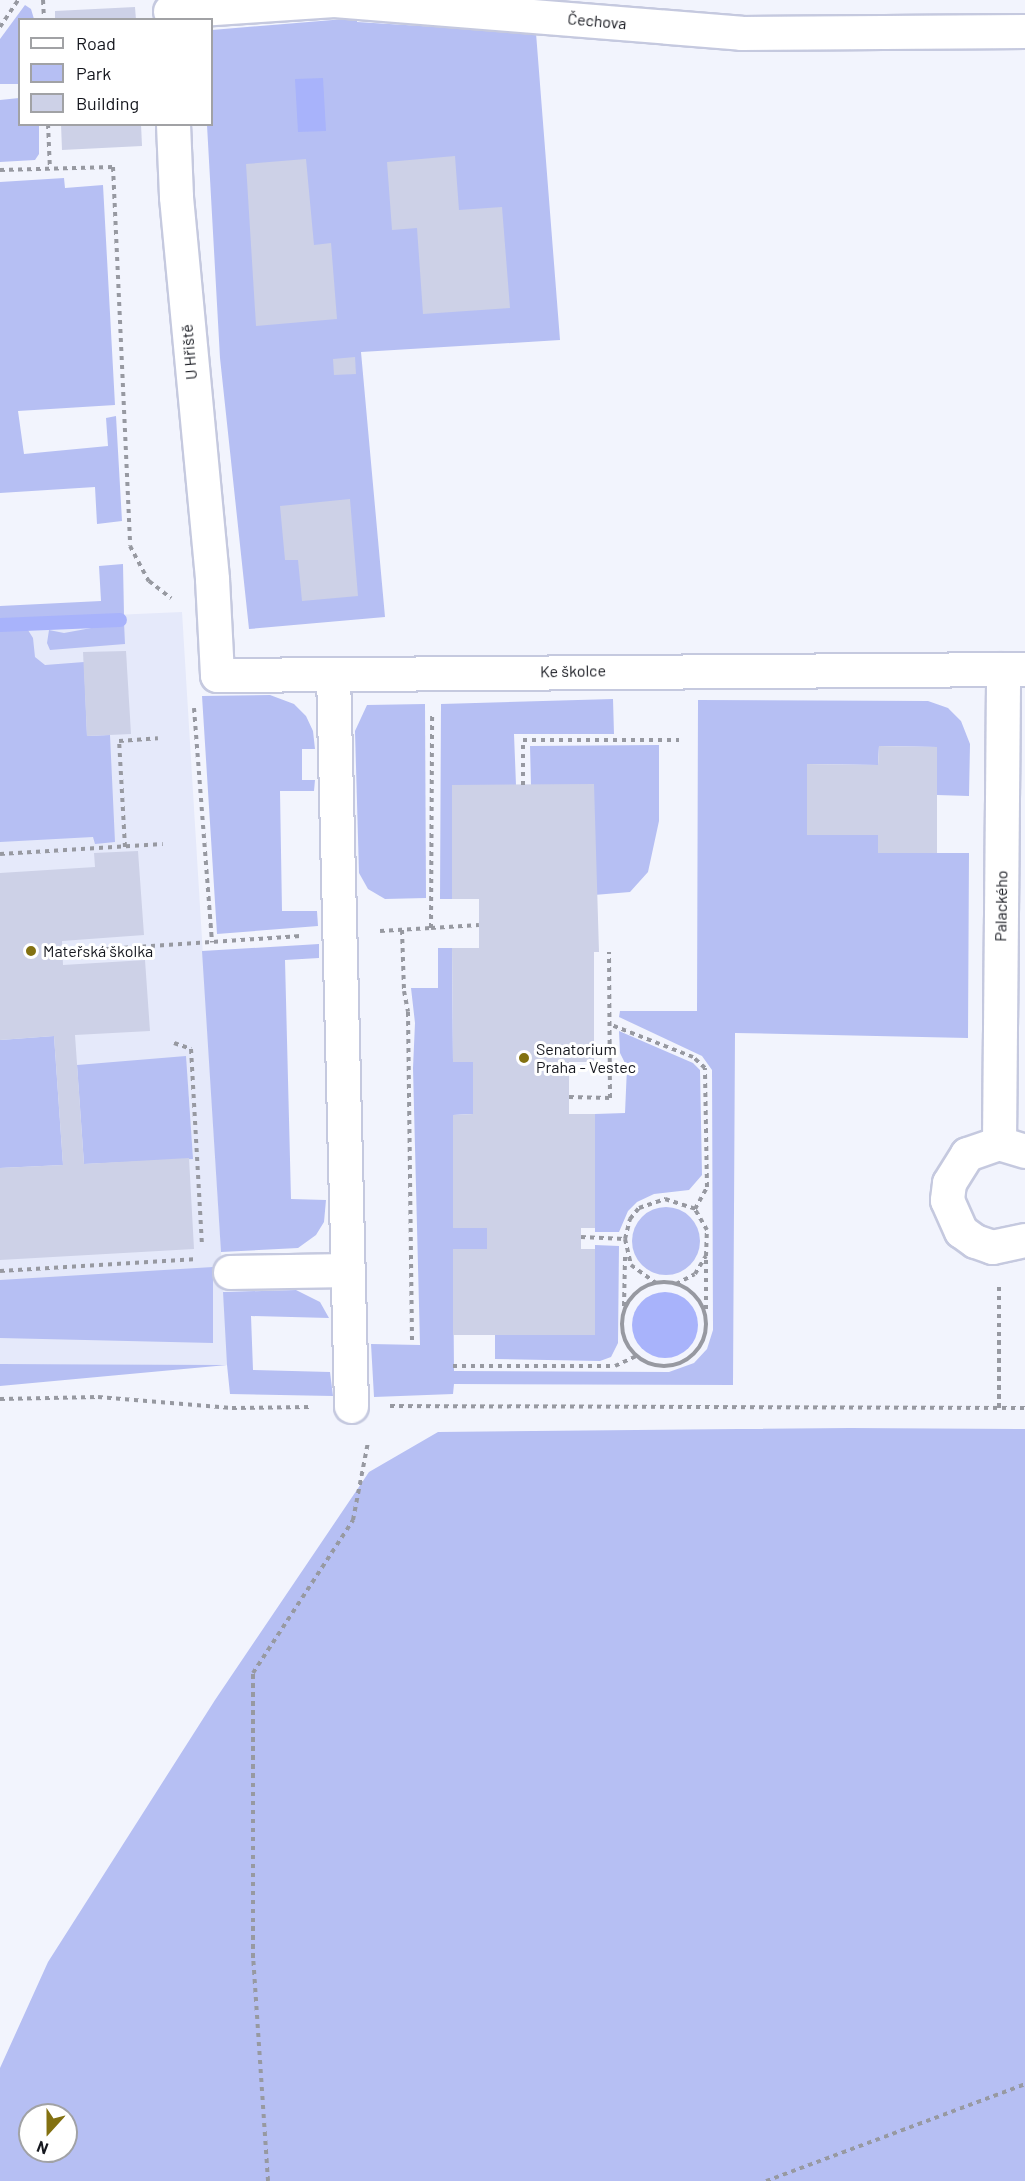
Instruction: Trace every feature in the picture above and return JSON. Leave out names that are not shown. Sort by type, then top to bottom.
[{"type":"street","name":"Čechova","points":[[169,10],[334,0],[741,33],[1025,32]]},
{"type":"street","name":"U Hřiště","points":[[173,126],[176,197],[212,579]]},
{"type":"street","name":"Ke školce","points":[[212,579],[217,675],[1014,669]]},
{"type":"street","name":"Palackého","points":[[1012,1147],[1014,669]]},
{"type":"street","points":[[333,674],[347,1270],[358,1406]]},
{"type":"street","points":[[1012,1147],[967,1154],[949,1183],[947,1200],[961,1231],[975,1241],[1009,1246],[1025,1240]]},
{"type":"street","points":[[217,1266],[347,1270]]},
{"type":"path","points":[[0,27],[18,0]]},
{"type":"path","points":[[43,0],[44,18]]},
{"type":"path","points":[[48,126],[50,169]]},
{"type":"path","points":[[0,170],[112,166],[130,546],[149,581],[177,602]]},
{"type":"path","points":[[194,704],[212,942]]},
{"type":"path","points":[[431,928],[432,706]]},
{"type":"path","points":[[125,846],[119,741],[158,738]]},
{"type":"path","points":[[523,784],[523,740],[679,740]]},
{"type":"path","points":[[0,854],[163,844]]},
{"type":"path","points":[[62,952],[479,925]]},
{"type":"path","points":[[402,930],[404,991],[408,1012],[412,1343]]},
{"type":"path","points":[[569,1097],[610,1098],[609,952]]},
{"type":"path","points":[[609,1024],[693,1057],[705,1068],[707,1187],[695,1209]]},
{"type":"path","points":[[174,1043],[192,1049],[203,1247]]},
{"type":"path","points":[[673,1199],[695,1209],[707,1230],[706,1333],[687,1360],[664,1366],[636,1356],[623,1335],[625,1239],[630,1219],[651,1201],[673,1199]]},
{"type":"path","points":[[581,1237],[625,1239]]},
{"type":"path","points":[[625,1250],[638,1273],[693,1294],[706,1310]]},
{"type":"path","points":[[673,1285],[695,1274],[706,1256]]},
{"type":"path","points":[[0,1271],[217,1266]]},
{"type":"path","points":[[999,1276],[999,1408]]},
{"type":"path","points":[[624,1310],[643,1288],[665,1284]]},
{"type":"path","points":[[453,1366],[615,1366],[636,1356]]},
{"type":"path","points":[[0,1399],[98,1397],[232,1408],[358,1406],[1025,1408]]},
{"type":"path","points":[[268,2181],[253,1958],[253,1673],[353,1520],[368,1453],[358,1406]]},
{"type":"path","points":[[766,2181],[1025,2084]]},
{"type":"shaded area","points":[[323,78],[326,131],[298,132],[295,79]]},
{"type":"shaded area","points":[[182,612],[228,1365],[0,1364],[0,620]]},
{"type":"shaded area","points":[[665,1292],[678,1295],[688,1302],[695,1312],[698,1325],[695,1338],[688,1348],[678,1355],[665,1358],[652,1355],[642,1348],[635,1338],[632,1325],[635,1312],[642,1302],[652,1295]]},
{"type":"green space","points":[[25,5],[31,9],[34,18],[18,18],[18,84],[0,84],[0,39]]},
{"type":"green space","points":[[357,18],[357,22],[536,33],[560,340],[361,352],[385,617],[249,629],[220,358],[207,126],[213,126],[213,30]]},
{"type":"green space","points":[[18,98],[18,126],[39,126],[39,154],[35,160],[0,162],[0,100]]},
{"type":"green space","points":[[64,178],[65,188],[103,185],[115,405],[18,411],[24,454],[108,446],[106,418],[116,416],[122,521],[97,524],[95,487],[0,493],[0,182]]},
{"type":"green space","points":[[123,564],[124,615],[21,619],[33,638],[35,657],[45,665],[84,662],[87,736],[110,735],[115,842],[95,844],[93,837],[0,842],[0,606],[101,601],[99,566]]},
{"type":"green space","points":[[124,622],[125,644],[50,650],[47,643],[49,630],[64,633]]},
{"type":"green space","points":[[270,695],[294,704],[306,716],[313,731],[315,749],[302,749],[302,780],[315,780],[314,791],[280,791],[282,911],[317,911],[318,926],[217,934],[202,696]]},
{"type":"green space","points":[[613,699],[614,734],[514,734],[516,785],[452,785],[452,899],[440,899],[441,704]]},
{"type":"green space","points":[[698,700],[928,701],[948,708],[961,721],[970,744],[969,796],[937,795],[937,747],[879,746],[878,765],[807,764],[807,835],[878,835],[878,853],[969,853],[968,1038],[735,1033],[733,1385],[454,1384],[453,1394],[374,1397],[371,1344],[420,1345],[413,1068],[415,1023],[411,988],[438,988],[438,948],[452,948],[453,1062],[473,1062],[473,1114],[453,1115],[453,1228],[487,1228],[487,1249],[453,1250],[454,1371],[669,1372],[694,1363],[707,1349],[713,1330],[712,1070],[702,1056],[619,1017],[620,1011],[697,1011]]},
{"type":"green space","points":[[425,704],[426,898],[385,899],[368,889],[359,873],[355,731],[367,705]]},
{"type":"green space","points":[[659,745],[659,821],[648,872],[630,892],[594,895],[594,785],[531,785],[530,746]]},
{"type":"green space","points":[[319,944],[319,958],[285,960],[291,1199],[326,1200],[324,1222],[316,1235],[298,1248],[221,1252],[202,951]]},
{"type":"green space","points":[[619,1031],[693,1063],[700,1070],[702,1175],[689,1190],[654,1194],[637,1202],[628,1211],[619,1232],[595,1232],[595,1114],[625,1113],[627,1067],[620,1053]]},
{"type":"green space","points":[[54,1036],[63,1165],[0,1168],[0,1040]]},
{"type":"green space","points":[[186,1056],[193,1159],[84,1164],[77,1065]]},
{"type":"green space","points":[[666,1207],[679,1209],[690,1217],[698,1228],[700,1241],[698,1254],[690,1265],[679,1273],[666,1275],[653,1273],[642,1265],[634,1254],[632,1241],[634,1228],[642,1217],[653,1209]]},
{"type":"green space","points":[[595,1245],[619,1246],[618,1343],[611,1357],[600,1361],[495,1359],[495,1335],[595,1335]]},
{"type":"green space","points":[[213,1267],[213,1343],[0,1338],[0,1280]]},
{"type":"green space","points":[[296,1290],[320,1302],[329,1318],[251,1316],[253,1370],[330,1372],[333,1396],[230,1394],[223,1292]]},
{"type":"green space","points":[[0,1364],[227,1365],[0,1386]]},
{"type":"green space","points":[[850,1428],[1025,1429],[1025,2181],[0,2181],[0,2068],[48,1962],[215,1700],[369,1472],[438,1432]]},
{"type":"building","points":[[135,7],[136,18],[55,18],[55,11]]},
{"type":"building","points":[[61,126],[141,126],[142,146],[62,150]]},
{"type":"building","points":[[455,156],[459,210],[502,207],[510,308],[423,314],[417,228],[392,230],[387,162]]},
{"type":"building","points":[[306,159],[314,245],[331,243],[337,319],[256,326],[246,164]]},
{"type":"building","points":[[355,357],[356,374],[334,375],[333,359]]},
{"type":"building","points":[[350,499],[358,596],[302,601],[298,560],[285,560],[280,506]]},
{"type":"building","points":[[126,651],[131,734],[87,736],[83,652]]},
{"type":"building","points":[[879,746],[937,747],[937,853],[878,853],[878,835],[807,835],[807,764],[878,765]]},
{"type":"building","name":"Senatorium Praha - Vestec","points":[[594,784],[599,952],[594,952],[594,1062],[569,1062],[569,1114],[595,1114],[595,1228],[581,1228],[581,1249],[595,1249],[595,1335],[453,1335],[453,1249],[487,1249],[487,1228],[453,1228],[453,1115],[473,1114],[473,1062],[453,1062],[452,948],[479,948],[479,899],[452,899],[452,785]]},
{"type":"building","points":[[138,851],[144,935],[62,941],[63,965],[145,960],[150,1031],[75,1035],[84,1164],[189,1158],[194,1249],[0,1260],[0,1168],[63,1165],[54,1036],[0,1040],[0,873],[95,867],[94,853]]},
{"type":"waterway","points":[[0,625],[120,620]]},
{"type":"place","name":"Mateřská školka","points":[[31,951]]},
{"type":"place","name":"Senatorium Praha - Vestec","points":[[524,1058]]}]
